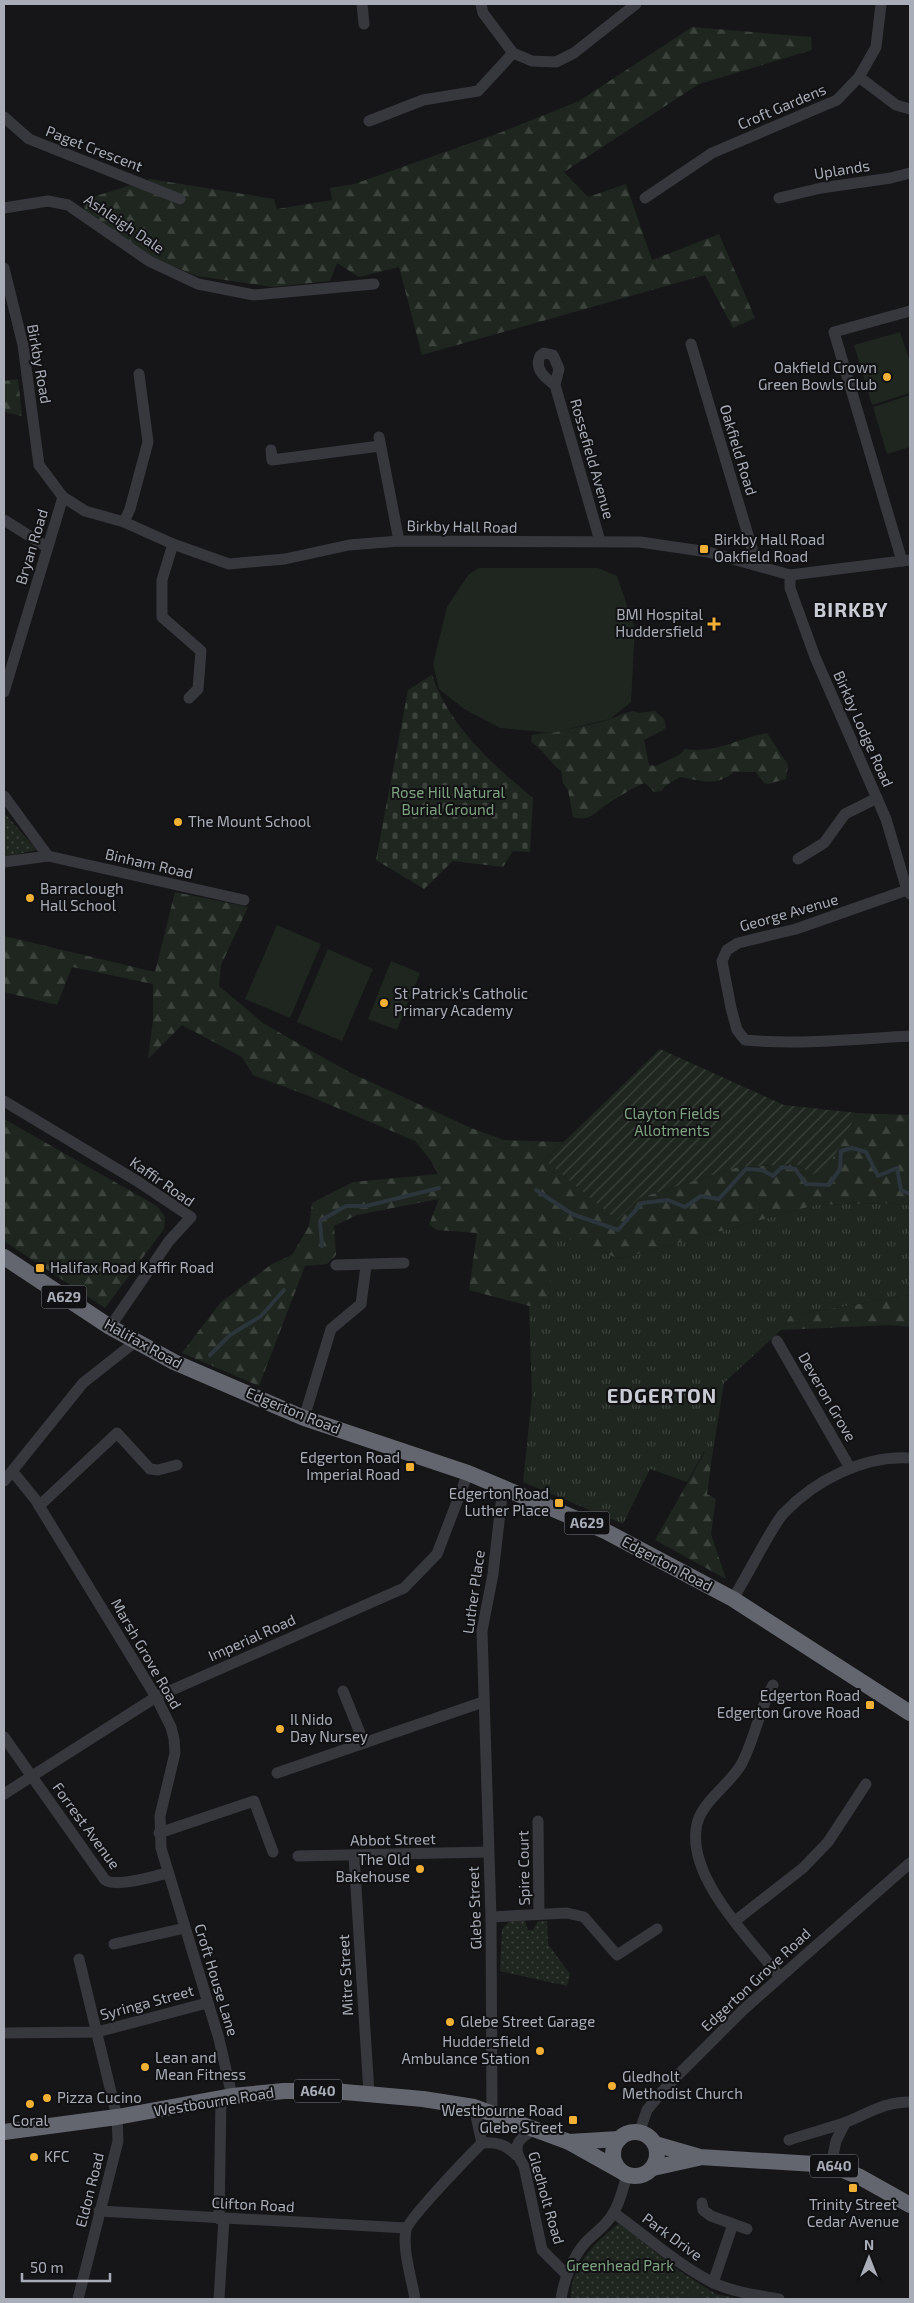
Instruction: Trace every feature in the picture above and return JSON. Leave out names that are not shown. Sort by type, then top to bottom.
[{"type":"highway","name":"Halifax Road","points":[[4,1257],[135,1342],[174,1362],[237,1388]]},
{"type":"highway","name":"Edgerton Road","points":[[237,1388],[304,1418],[468,1473],[605,1531],[734,1599],[910,1713]]},
{"type":"highway","name":"Westbourne Road","points":[[4,2132],[117,2117],[226,2097],[284,2091],[368,2093],[422,2098],[492,2113],[569,2142],[623,2172]]},
{"type":"highway","name":"A640","points":[[619,2139],[632,2133],[639,2133],[646,2135],[655,2144],[700,2157],[832,2165],[860,2177],[910,2205]]},
{"type":"highway","name":"Westbourne Road","points":[[569,2142],[619,2139]]},
{"type":"highway","points":[[619,2139],[614,2158],[623,2172]]},
{"type":"highway","points":[[653,2168],[657,2156],[655,2144]]},
{"type":"highway","name":"A640","points":[[623,2172],[642,2176],[653,2168],[700,2157]]},
{"type":"street","points":[[362,4],[364,24]]},
{"type":"street","points":[[481,4],[483,13],[514,54],[532,61],[556,62],[574,53],[636,4]]},
{"type":"street","name":"Croft Gardens","points":[[645,198],[712,153],[837,100],[859,77],[876,48],[881,4]]},
{"type":"street","points":[[369,121],[422,100],[478,91],[514,54]]},
{"type":"street","points":[[859,77],[896,105],[910,109]]},
{"type":"street","name":"Paget Crescent","points":[[4,117],[29,139],[180,199]]},
{"type":"street","name":"Uplands","points":[[779,198],[821,188],[891,178],[910,173]]},
{"type":"street","name":"Ashleigh Dale","points":[[4,208],[48,201],[68,205],[149,261],[198,284],[254,295],[374,284]]},
{"type":"street","name":"Birkby Road","points":[[4,268],[8,307],[23,344],[39,465]]},
{"type":"street","points":[[906,560],[834,332],[910,311]]},
{"type":"street","name":"Oakfield Road","points":[[691,344],[757,565]]},
{"type":"street","points":[[124,522],[130,509],[148,442],[139,374]]},
{"type":"street","name":"Rossefield Avenue","points":[[555,385],[600,541]]},
{"type":"street","points":[[272,460],[380,441],[399,541]]},
{"type":"street","name":"Birkby Hall Road","points":[[39,465],[63,497],[85,511],[124,522],[173,544],[229,564],[285,559],[349,545],[399,541],[640,542],[708,552],[790,575],[906,560]]},
{"type":"street","name":"Bryan Road","points":[[4,692],[63,497]]},
{"type":"street","points":[[4,520],[47,547]]},
{"type":"street","points":[[173,544],[162,580],[162,617],[201,651],[202,693],[189,698]]},
{"type":"street","name":"Birkby Lodge Road","points":[[790,575],[790,588],[815,657],[886,818],[909,892]]},
{"type":"street","points":[[4,796],[48,856]]},
{"type":"street","points":[[798,859],[824,843],[845,814],[877,798]]},
{"type":"street","name":"Binham Road","points":[[4,862],[48,856],[244,900]]},
{"type":"street","name":"George Avenue","points":[[909,892],[796,929],[738,943],[727,950],[722,961],[737,1030],[745,1040],[768,1042],[820,1041],[910,1036]]},
{"type":"street","name":"Kaffir Road","points":[[4,1101],[137,1181],[191,1218],[168,1241],[110,1326]]},
{"type":"street","points":[[336,1266],[404,1263]]},
{"type":"street","points":[[304,1418],[331,1330],[361,1304],[366,1266]]},
{"type":"street","points":[[4,1481],[83,1383],[135,1342]]},
{"type":"street","name":"Deveron Grove","points":[[777,1342],[850,1468]]},
{"type":"street","points":[[39,1506],[117,1433],[150,1469],[158,1470],[177,1465]]},
{"type":"street","points":[[734,1599],[783,1514],[818,1484],[850,1468],[891,1456],[910,1458]]},
{"type":"street","name":"Marsh Grove Road","points":[[13,1472],[39,1506],[156,1697],[171,1727],[175,1753],[162,1802],[159,1833],[168,1873]]},
{"type":"street","name":"Imperial Road","points":[[4,1794],[156,1697],[404,1588],[437,1554],[468,1473]]},
{"type":"street","name":"Luther Place","points":[[483,1702],[482,1630],[493,1574],[503,1487]]},
{"type":"street","points":[[773,1685],[742,1762],[732,1779],[706,1805],[697,1823],[696,1845],[701,1866],[710,1886],[735,1921],[780,1976]]},
{"type":"street","points":[[343,1690],[364,1743]]},
{"type":"street","points":[[277,1773],[483,1702]]},
{"type":"street","name":"Glebe Street","points":[[483,1702],[491,1917],[492,2113]]},
{"type":"street","name":"Forrest Avenue","points":[[4,1737],[104,1880],[110,1883],[120,1882],[168,1873]]},
{"type":"street","points":[[735,1921],[803,1868],[828,1842],[866,1784]]},
{"type":"street","points":[[159,1833],[254,1801],[273,1852]]},
{"type":"street","name":"Spire Court","points":[[538,1821],[539,1914]]},
{"type":"street","name":"Abbot Street","points":[[298,1856],[488,1852]]},
{"type":"street","name":"Mitre Street","points":[[354,1856],[368,2093]]},
{"type":"street","name":"Edgerton Grove Road","points":[[639,2133],[646,2110],[666,2087],[742,2010],[910,1863]]},
{"type":"street","name":"Croft House Lane","points":[[168,1873],[219,2039],[226,2097],[219,2299]]},
{"type":"street","name":"Spire Court","points":[[491,1917],[567,1913],[584,1917],[616,1955],[657,1929]]},
{"type":"street","points":[[114,1944],[185,1928]]},
{"type":"street","name":"Eldon Road","points":[[78,2299],[118,2142],[117,2117],[79,1959]]},
{"type":"street","name":"Syringa Street","points":[[4,2033],[97,2032],[207,2003]]},
{"type":"street","points":[[789,2140],[845,2122],[889,2104],[910,2102]]},
{"type":"street","points":[[474,2108],[482,2143]]},
{"type":"street","points":[[832,2165],[836,2141],[845,2122]]},
{"type":"street","name":"Gledholt Road","points":[[534,2130],[524,2135],[517,2143],[516,2155],[524,2166],[542,2250],[567,2275]]},
{"type":"street","points":[[415,2299],[405,2242],[406,2228],[456,2169],[482,2143],[496,2142],[509,2147],[516,2155]]},
{"type":"street","name":"Gledholt Road","points":[[561,2299],[567,2275],[577,2252],[587,2241],[602,2230],[614,2213],[623,2172]]},
{"type":"street","points":[[702,2203],[703,2210],[711,2216],[747,2229]]},
{"type":"street","name":"Clifton Road","points":[[99,2212],[406,2228]]},
{"type":"street","name":"Park Drive","points":[[614,2213],[687,2268],[713,2283],[779,2299]]},
{"type":"street","name":"Park Drive","points":[[713,2283],[733,2224]]},
{"type":"green space","points":[[692,27],[811,37],[812,50],[699,84],[564,172],[588,197],[626,184],[652,260],[719,234],[755,318],[733,328],[705,275],[422,355],[399,267],[359,277],[337,263],[330,281],[273,287],[197,276],[149,256],[85,213],[83,200],[150,179],[274,199],[277,209],[332,200],[330,188],[354,184],[502,132],[579,101]]},
{"type":"green space","name":"Oakfield Crown Green Bowls Club","points":[[900,332],[910,362],[910,393],[872,405],[854,345]]},
{"type":"green space","points":[[18,379],[22,416],[4,412],[4,381]]},
{"type":"green space","points":[[910,395],[910,447],[887,454],[873,407]]},
{"type":"green space","points":[[479,568],[598,568],[617,576],[635,629],[631,702],[610,719],[552,733],[500,728],[464,709],[439,689],[433,664],[447,607],[468,575]]},
{"type":"green space","name":"Rose Hill Natural Burial Ground","points":[[432,675],[449,711],[461,728],[488,758],[533,798],[530,852],[513,851],[503,867],[453,861],[424,889],[376,860],[408,690]]},
{"type":"green space","points":[[634,711],[638,713],[655,711],[664,719],[666,727],[644,740],[649,765],[656,766],[679,755],[685,749],[707,749],[767,733],[788,765],[786,779],[768,784],[764,783],[756,772],[734,772],[720,780],[708,782],[680,777],[665,786],[662,791],[654,792],[645,783],[618,797],[587,818],[573,817],[568,790],[563,783],[561,771],[531,742],[532,735],[586,726]]},
{"type":"green space","points":[[4,811],[6,815],[37,850],[4,857]]},
{"type":"green space","points":[[175,892],[248,907],[221,965],[219,986],[263,1023],[351,1073],[471,1128],[504,1140],[563,1142],[545,1160],[639,1198],[738,1167],[796,1164],[812,1174],[825,1171],[857,1113],[910,1115],[910,1205],[882,1203],[815,1205],[620,1259],[552,1233],[549,1302],[529,1306],[469,1290],[477,1233],[437,1230],[429,1225],[439,1199],[357,1215],[334,1226],[336,1255],[327,1264],[305,1266],[259,1386],[182,1353],[220,1303],[272,1264],[292,1255],[309,1226],[312,1203],[353,1182],[438,1174],[431,1161],[415,1141],[309,1096],[253,1075],[242,1057],[182,1025],[148,1059],[153,1020],[153,984],[72,967],[57,1005],[4,992],[4,936],[155,972]]},
{"type":"green space","points":[[277,925],[321,944],[290,1018],[245,999]]},
{"type":"green space","points":[[328,949],[373,969],[342,1041],[297,1022]]},
{"type":"green space","points":[[391,961],[420,973],[397,1030],[368,1019]]},
{"type":"green space","name":"Clayton Fields Allotments","points":[[660,1049],[784,1105],[857,1113],[826,1171],[812,1174],[796,1164],[738,1167],[639,1198],[617,1220],[545,1160]]},
{"type":"green space","points":[[4,1119],[157,1206],[165,1217],[164,1229],[105,1308],[4,1241]]},
{"type":"green space","points":[[882,1203],[910,1205],[910,1295],[790,1316],[781,1330],[724,1383],[712,1457],[704,1452],[687,1482],[650,1469],[623,1524],[523,1482],[532,1396],[529,1306],[549,1302],[551,1232],[620,1259],[815,1205]]},
{"type":"green space","points":[[910,1295],[910,1327],[891,1325],[781,1330],[790,1316]]},
{"type":"green space","points":[[705,1452],[712,1457],[707,1494],[716,1499],[711,1534],[726,1579],[655,1540]]},
{"type":"green space","points":[[511,1920],[525,1921],[528,1930],[533,1930],[538,1921],[547,1921],[548,1944],[570,1974],[567,1986],[500,1971],[502,1929]]},
{"type":"green space","name":"Greenhead Park","points":[[619,2223],[678,2270],[716,2294],[741,2299],[571,2299],[572,2287],[579,2265],[593,2247]]},
{"type":"green space","points":[[689,2290],[709,2299],[682,2299]]},
{"type":"waterway","points":[[536,1190],[572,1214],[618,1230],[642,1203],[668,1200],[685,1207],[701,1196],[719,1199],[746,1169],[762,1170],[773,1176],[782,1167],[795,1169],[806,1184],[829,1185],[840,1169],[841,1151],[852,1148],[866,1152],[878,1176],[897,1168],[901,1190],[910,1194]]},
{"type":"waterway","points":[[322,1246],[320,1221],[346,1206],[366,1206],[439,1188]]},
{"type":"waterway","points":[[210,1355],[230,1335],[261,1316],[284,1290]]},
{"type":"place","name":"Oakfield Crown Green Bowls Club","points":[[887,377]]},
{"type":"place","name":"Birkby Hall Road Oakfield Road","points":[[704,549]]},
{"type":"place","name":"BMI Hospital Huddersfield","points":[[714,624]]},
{"type":"place","name":"The Mount School","points":[[178,822]]},
{"type":"place","name":"Barraclough Hall School","points":[[30,898]]},
{"type":"place","name":"St Patrick's Catholic Primary Academy","points":[[384,1003]]},
{"type":"place","name":"Halifax Road Kaffir Road","points":[[40,1268]]},
{"type":"place","name":"Edgerton Road Imperial Road","points":[[410,1467]]},
{"type":"place","name":"Edgerton Road Luther Place","points":[[559,1503]]},
{"type":"place","name":"Edgerton Road Edgerton Grove Road","points":[[870,1705]]},
{"type":"place","name":"Il Nido Day Nursey","points":[[280,1729]]},
{"type":"place","name":"The Old Bakehouse","points":[[420,1869]]},
{"type":"place","name":"Glebe Street Garage","points":[[450,2022]]},
{"type":"place","name":"Huddersfield Ambulance Station","points":[[540,2051]]},
{"type":"place","name":"Lean and Mean Fitness","points":[[145,2067]]},
{"type":"place","name":"Gledholt Methodist Church","points":[[612,2086]]},
{"type":"place","name":"Pizza Cucino","points":[[47,2098]]},
{"type":"place","name":"Coral","points":[[30,2104]]},
{"type":"place","name":"Westbourne Road Glebe Street","points":[[573,2120]]},
{"type":"place","name":"KFC","points":[[34,2157]]},
{"type":"place","name":"Trinity Street Cedar Avenue","points":[[853,2188]]},
{"type":"district","name":"BIRKBY","points":[[851,610]]},
{"type":"district","name":"EDGERTON","points":[[662,1396]]}]
